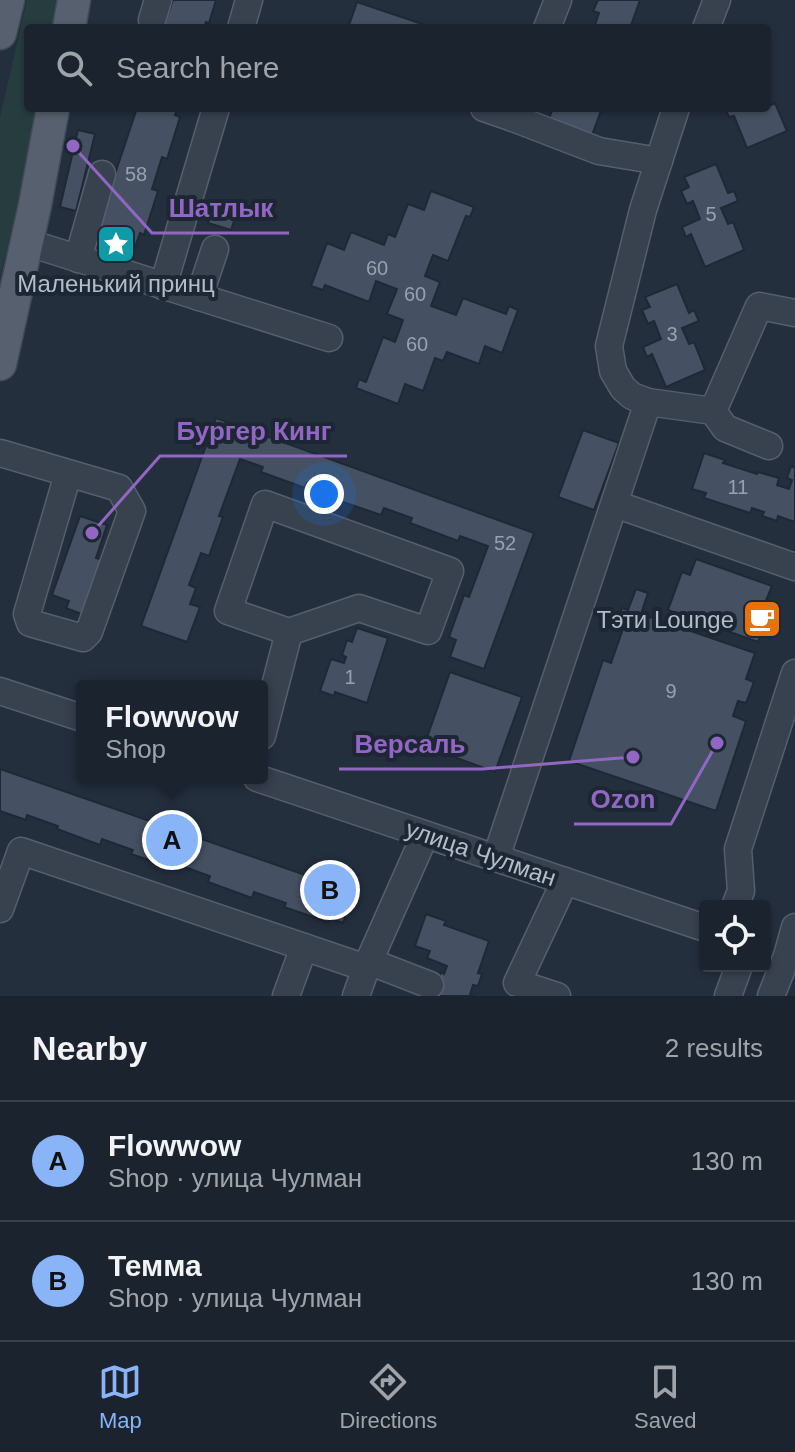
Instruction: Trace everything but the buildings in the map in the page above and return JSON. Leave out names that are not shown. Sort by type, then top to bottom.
[{"type":"main road","points":[[0,33],[8,0]]},
{"type":"main road","points":[[70,24],[74,0]]},
{"type":"main road","points":[[0,364],[52,112]]},
{"type":"street","points":[[549,24],[558,0]]},
{"type":"street","points":[[708,24],[717,0]]},
{"type":"street","points":[[163,286],[215,112]]},
{"type":"street","points":[[675,112],[643,210],[609,346],[613,371],[632,396],[648,402],[713,411],[725,428],[769,446]]},
{"type":"street","points":[[515,113],[599,151],[659,161]]},
{"type":"street","points":[[78,259],[102,174]]},
{"type":"street","points":[[26,242],[329,338]]},
{"type":"street","points":[[199,297],[215,249]]},
{"type":"street","points":[[713,411],[759,306],[795,313]]},
{"type":"street","points":[[496,858],[648,402]]},
{"type":"street","points":[[0,453],[119,488],[132,511],[89,632],[83,638],[30,623],[27,614],[68,474]]},
{"type":"street","points":[[265,504],[450,571],[428,631],[359,608],[289,632],[228,611],[265,504]]},
{"type":"street","points":[[615,504],[795,567]]},
{"type":"street","points":[[268,713],[289,632]]},
{"type":"street","points":[[737,900],[741,891],[738,849],[795,673]]},
{"type":"street","points":[[0,691],[76,716]]},
{"type":"street","name":"улица Чулман","points":[[268,782],[699,926]]},
{"type":"street","points":[[356,996],[425,835]]},
{"type":"street","points":[[0,909],[21,851],[304,947],[430,985]]},
{"type":"street","points":[[557,996],[517,983],[565,881]]},
{"type":"street","points":[[771,996],[782,954],[795,927]]},
{"type":"street","points":[[286,996],[304,947]]},
{"type":"street","points":[[728,996],[737,972]]},
{"type":"green space","points":[[27,0],[69,0],[63,24],[24,24],[24,112],[41,112],[0,277],[0,117]]},
{"type":"place","name":"Шатлык","points":[[73,146]]},
{"type":"place","name":"Маленький принц","points":[[116,244]]},
{"type":"place","name":"Бургер Кинг","points":[[92,533]]},
{"type":"place","name":"Тэти Lounge","points":[[762,619]]},
{"type":"place","name":"Ozon","points":[[717,743]]},
{"type":"place","name":"Версаль","points":[[633,757]]},
{"type":"place","name":"Flowwow","points":[[172,840]]},
{"type":"place","name":"Темма","points":[[330,890]]}]
